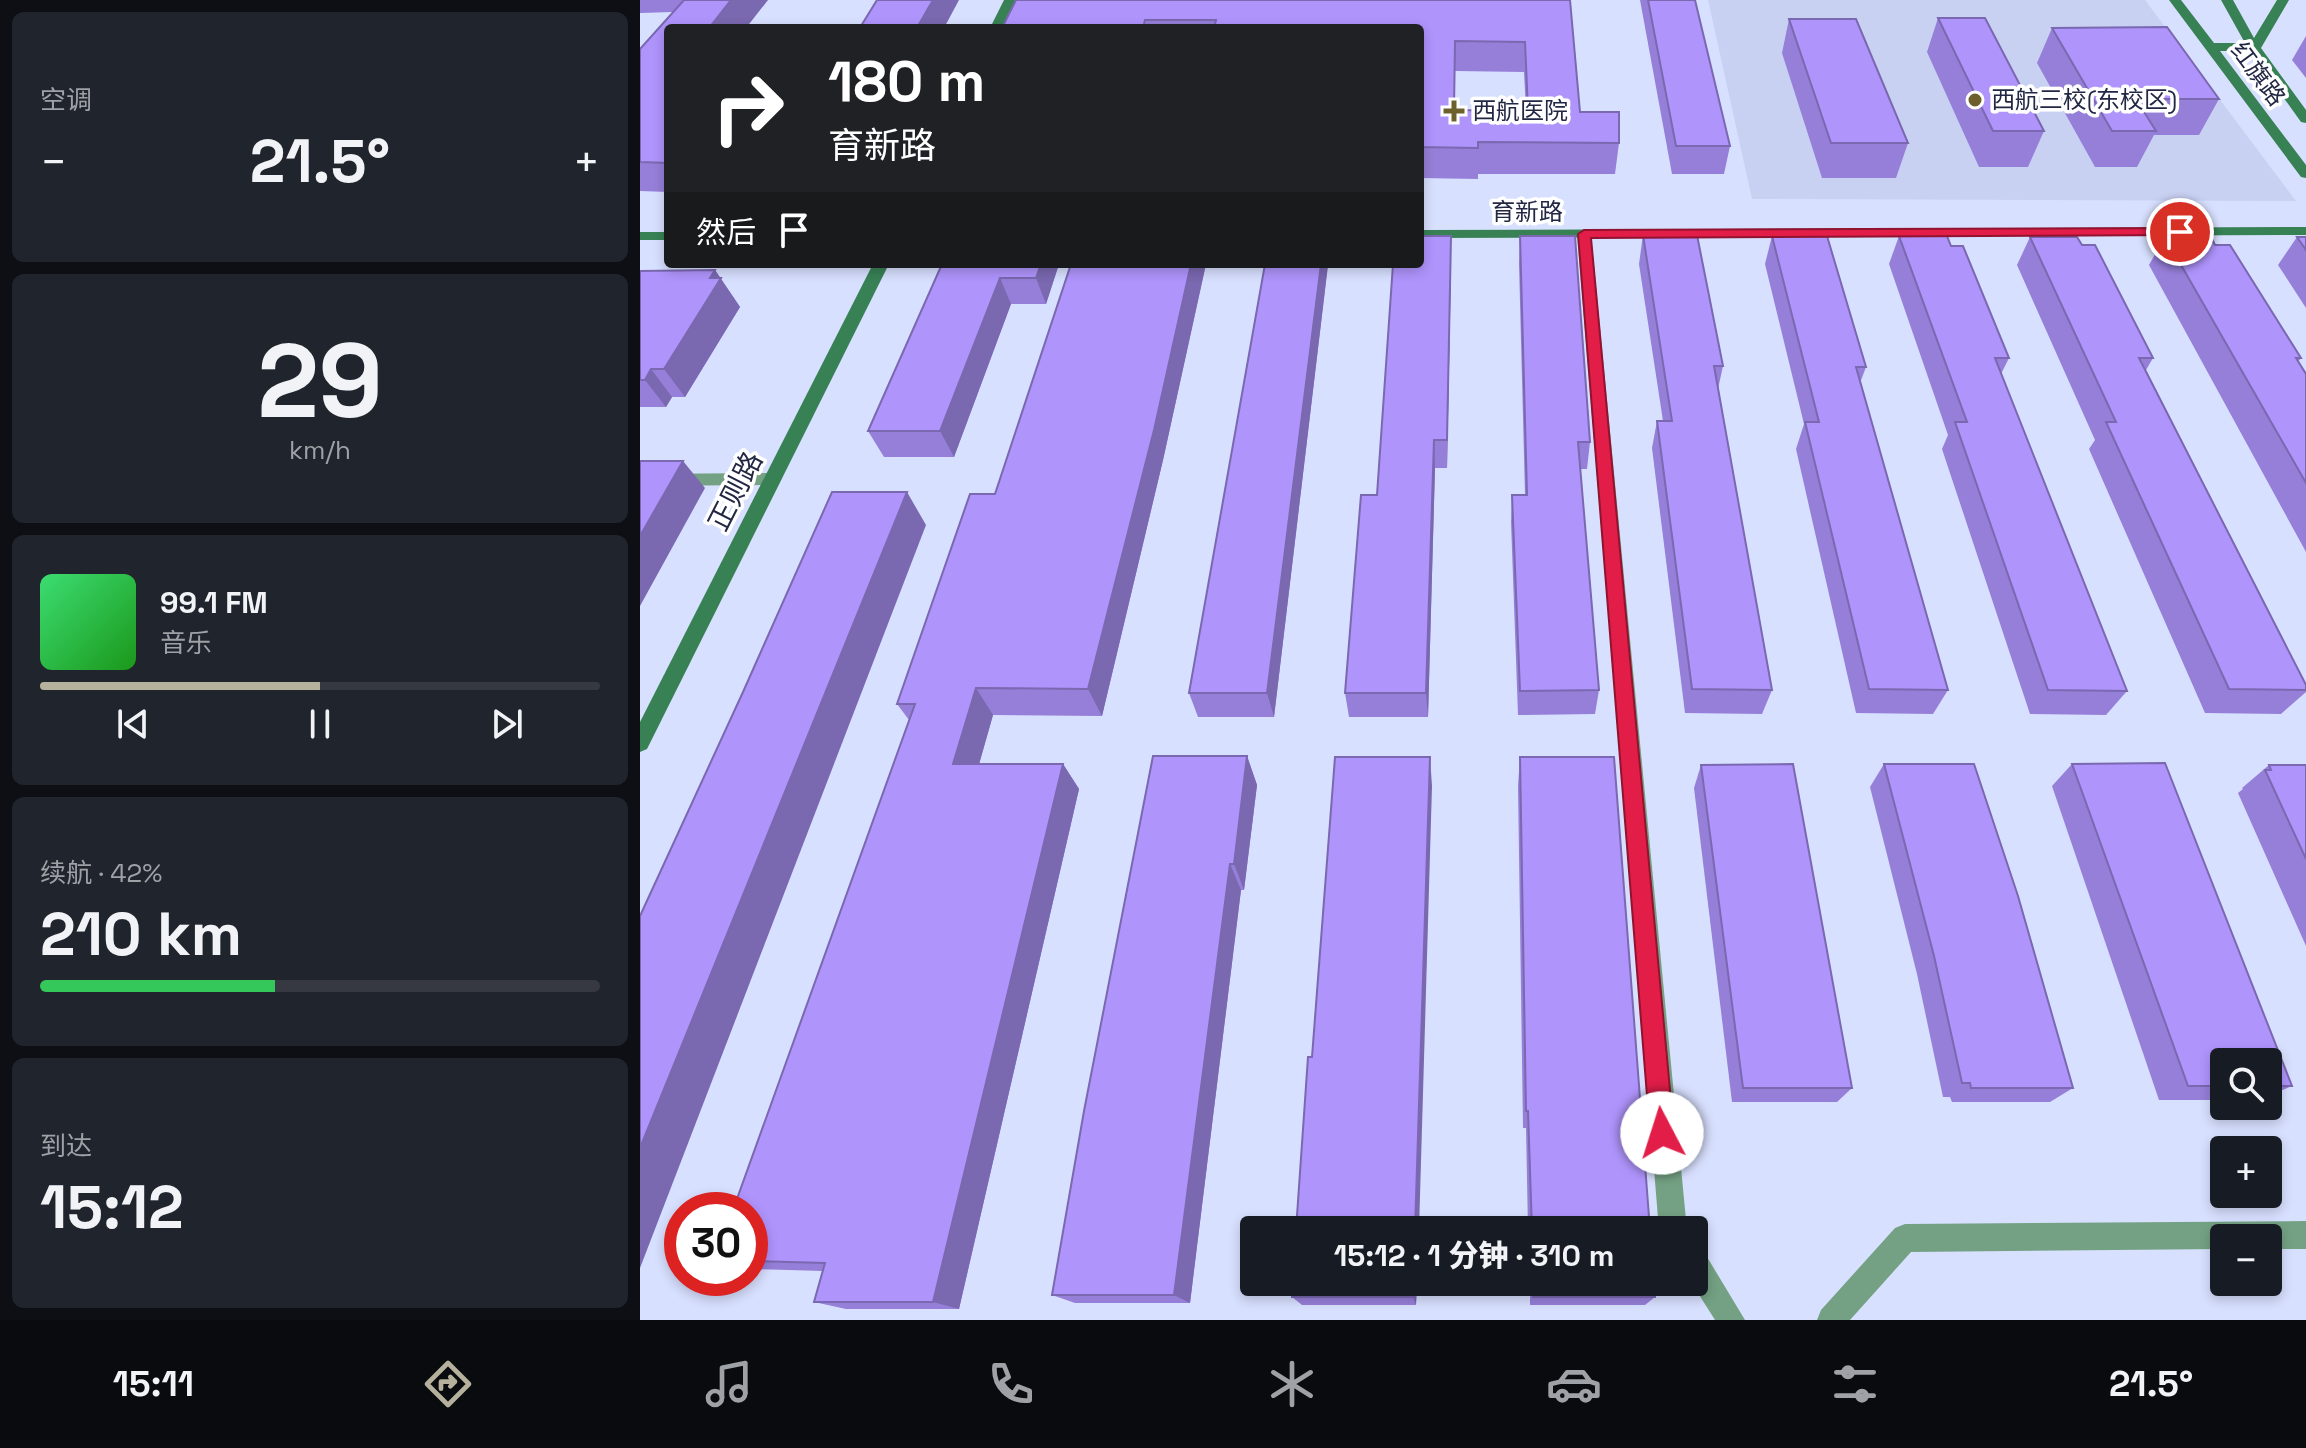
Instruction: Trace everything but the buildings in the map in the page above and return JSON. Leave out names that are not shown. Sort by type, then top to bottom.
[{"type":"street","points":[[998,24],[1010,0]]},
{"type":"street","name":"红旗路","points":[[2175,0],[2306,174]]},
{"type":"street","name":"红旗路","points":[[2227,0],[2241,29],[2306,119]]},
{"type":"street","points":[[2210,47],[2255,47],[2283,0]]},
{"type":"street","name":"育新路","points":[[1424,234],[2306,231]]},
{"type":"street","points":[[1584,234],[1672,1216]]},
{"type":"street","points":[[640,236],[664,236]]},
{"type":"street","name":"正则路","points":[[640,743],[879,268]]},
{"type":"street","points":[[640,480],[772,479]]},
{"type":"street","points":[[1831,1320],[1905,1238],[2306,1235]]},
{"type":"street","points":[[1708,1284],[1731,1320]]},
{"type":"shaded area","name":"西航三校(东校区)","points":[[1708,0],[2145,0],[2296,201],[1752,199]]},
{"type":"place","name":"西航三校(东校区)","points":[[1975,100]]},
{"type":"place","name":"西航医院","points":[[1454,111]]},
{"type":"route","points":[[1662,1133],[1584,234],[2180,232]]}]
